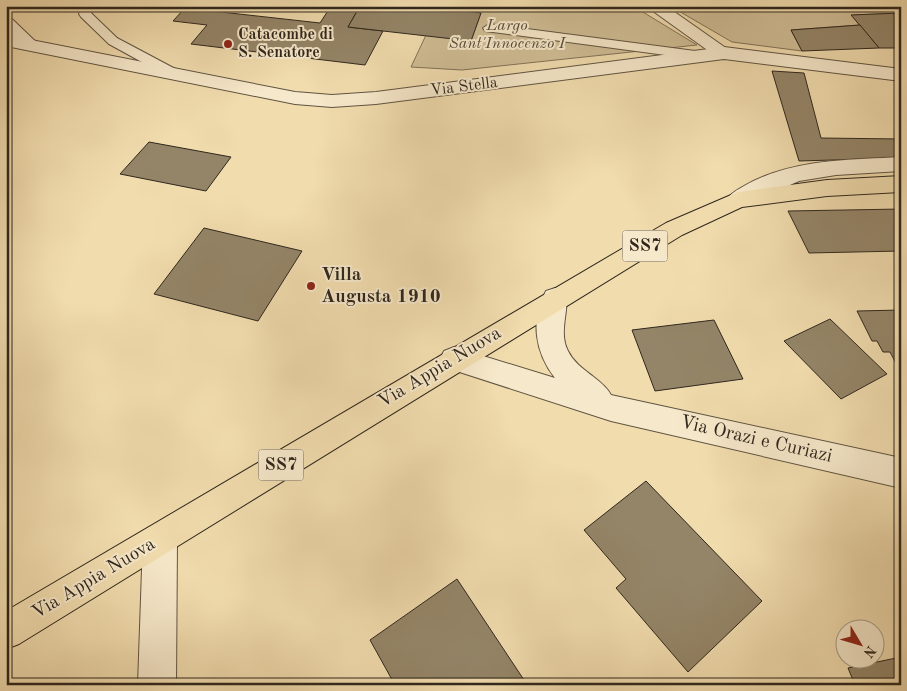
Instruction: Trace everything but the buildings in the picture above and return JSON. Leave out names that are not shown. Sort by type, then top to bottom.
[{"type":"main road","name":"Via Appia Nuova","points":[[6,631],[160,540],[555,298],[674,229],[738,200],[827,188],[901,184]]},
{"type":"street","points":[[654,6],[724,53]]},
{"type":"street","points":[[6,24],[29,45]]},
{"type":"street","name":"Via Stella","points":[[6,40],[295,98],[346,101],[724,53],[901,75]]},
{"type":"street","points":[[738,200],[761,185],[791,174],[824,169],[901,164]]},
{"type":"street","name":"Via Orazi e Curiazi","points":[[555,298],[548,329],[550,346],[559,361],[574,379],[611,408]]},
{"type":"street","name":"Via Orazi e Curiazi","points":[[454,359],[611,408],[901,473]]},
{"type":"street","points":[[157,685],[160,540]]},
{"type":"lane","points":[[88,6],[85,14],[113,41],[176,75]]},
{"type":"lane","points":[[489,28],[703,56]]},
{"type":"green space","name":"Largo Sant'Innocenzo I","points":[[423,6],[633,6],[697,45],[462,70],[411,67],[426,35],[471,41],[481,13]]},
{"type":"green space","points":[[678,6],[901,6],[901,13],[852,15],[860,25],[791,30],[802,51],[732,42],[677,10]]},
{"type":"place","name":"Catacombe di S. Senatore","points":[[228,44]]},
{"type":"place","name":"Villa Augusta 1910","points":[[311,286]]}]
